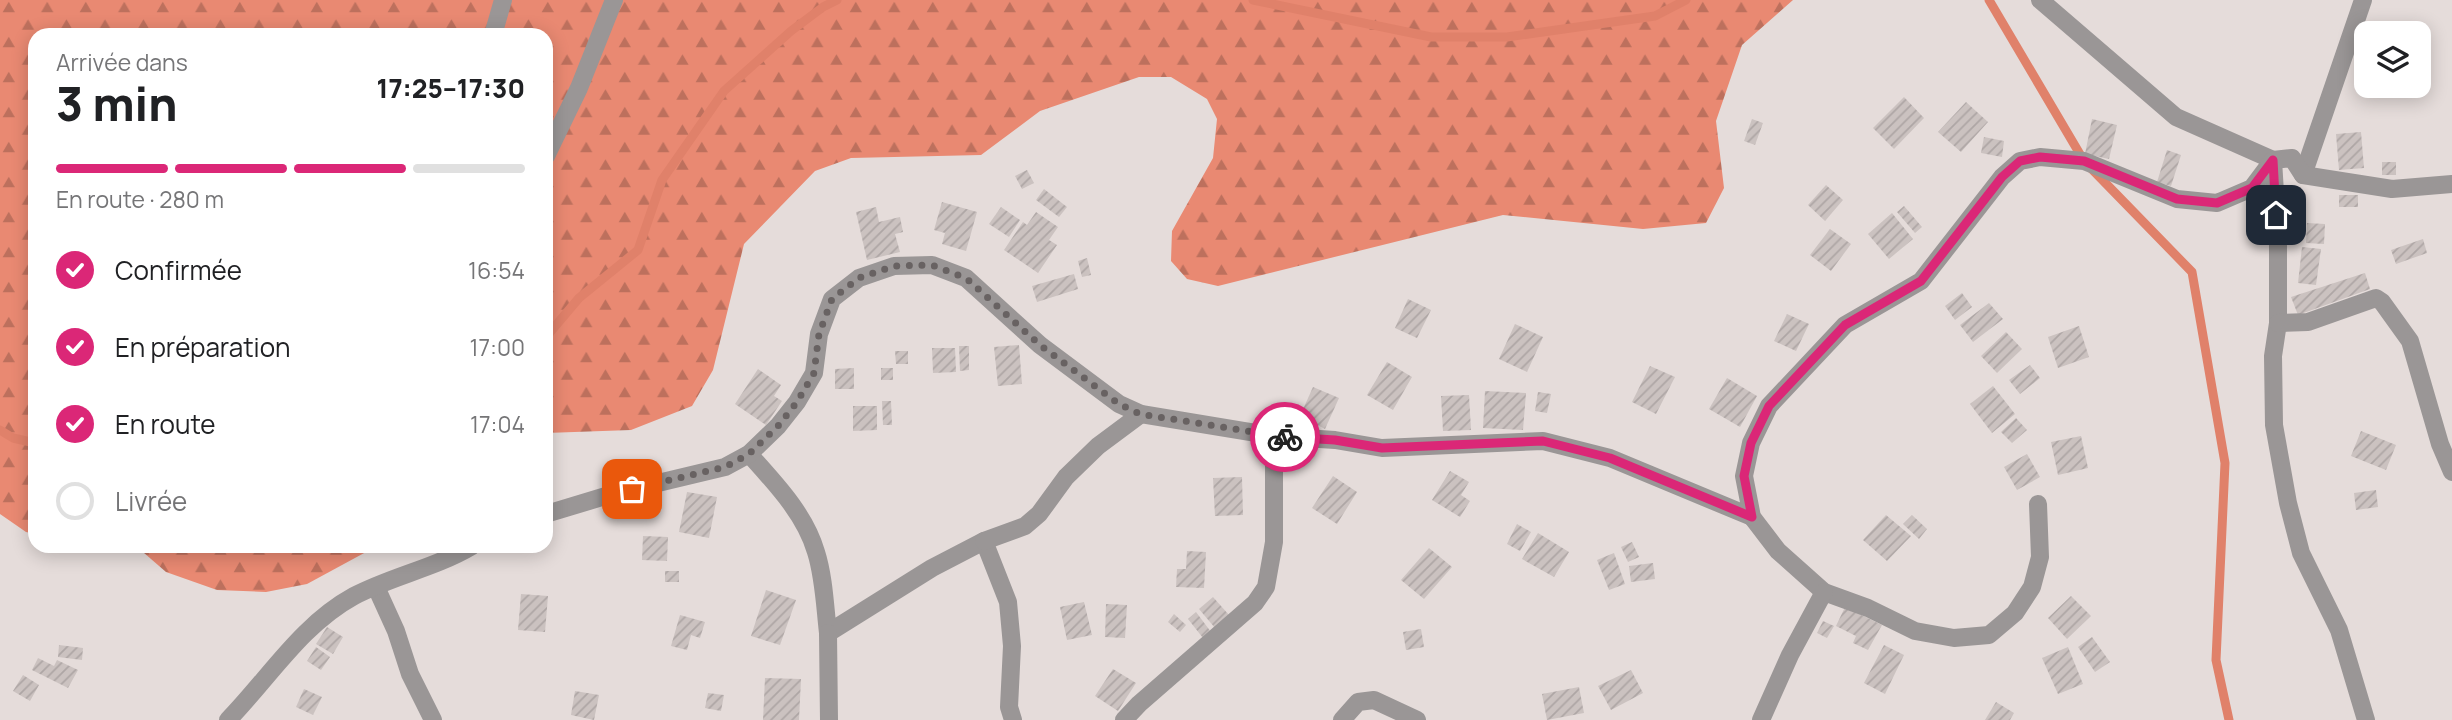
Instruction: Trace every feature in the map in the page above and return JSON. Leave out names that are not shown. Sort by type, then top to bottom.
[{"type":"street","points":[[495,28],[503,0]]},
{"type":"street","points":[[553,142],[579,88],[614,0]]},
{"type":"street","points":[[2040,0],[2176,117],[2273,160],[2292,158],[2303,175],[2392,189],[2452,184]]},
{"type":"street","points":[[2303,175],[2363,0]]},
{"type":"street","points":[[2038,504],[2040,557],[2032,587],[2015,613],[1989,635],[1954,638],[1915,631],[1868,608],[1825,592],[1778,551],[1752,517],[1744,476],[1751,443],[1769,406],[1845,325],[1921,281],[2002,177],[2020,161],[2040,157],[2084,161],[2177,199],[2217,203],[2252,188],[2273,160]]},
{"type":"street","points":[[2273,160],[2278,242],[2278,323],[2273,356],[2274,425],[2288,503],[2301,553],[2339,630],[2366,720]]},
{"type":"street","points":[[553,512],[612,494],[725,467],[749,454],[778,426],[797,402],[814,373],[819,334],[832,299],[859,278],[894,266],[932,265],[966,278],[1040,345],[1119,404],[1140,414],[1275,436],[1335,440],[1382,448],[1543,441],[1610,458],[1752,517]]},
{"type":"street","points":[[2278,323],[2308,322],[2376,298],[2382,302],[2410,341],[2440,444],[2452,472]]},
{"type":"street","points":[[828,633],[932,568],[984,541],[1026,526],[1098,446],[1140,414]]},
{"type":"street","points":[[1124,720],[1255,603],[1266,587],[1275,542],[1275,436]]},
{"type":"street","points":[[749,454],[800,517],[817,553],[828,633],[829,720]]},
{"type":"street","points":[[984,541],[1008,602],[1012,646],[1009,707],[1013,720]]},
{"type":"street","points":[[228,720],[306,631],[353,597],[449,560],[460,553]]},
{"type":"street","points":[[376,587],[396,631],[410,674],[433,720]]},
{"type":"street","points":[[1761,720],[1790,656],[1825,592]]},
{"type":"street","points":[[1342,720],[1358,702],[1374,699],[1417,720]]},
{"type":"green space","points":[[0,0],[1793,0],[1742,45],[1716,121],[1724,188],[1706,223],[1643,229],[1503,215],[1218,286],[1187,279],[1171,261],[1172,231],[1213,158],[1217,119],[1207,99],[1171,77],[1139,77],[1040,111],[981,155],[851,158],[815,171],[744,244],[713,370],[692,406],[631,430],[553,433],[553,28],[28,28],[28,532],[0,514]]},
{"type":"green space","points":[[144,553],[364,553],[307,584],[266,592],[217,590],[166,572]]},
{"type":"building","points":[[1904,97],[1924,118],[1894,149],[1873,128]]},
{"type":"building","points":[[1966,102],[1988,122],[1961,152],[1938,132]]},
{"type":"building","points":[[1752,119],[1763,123],[1755,145],[1744,141]]},
{"type":"building","points":[[2092,119],[2117,125],[2109,159],[2085,154]]},
{"type":"building","points":[[2361,132],[2364,168],[2339,170],[2336,134]]},
{"type":"building","points":[[1984,137],[2004,141],[2002,157],[1981,153]]},
{"type":"building","points":[[2167,150],[2181,155],[2171,186],[2157,182]]},
{"type":"building","points":[[2382,162],[2396,162],[2396,175],[2382,175]]},
{"type":"building","points":[[1027,170],[1034,183],[1022,189],[1015,176]]},
{"type":"building","points":[[1826,185],[1843,200],[1825,221],[1808,205]]},
{"type":"building","points":[[1044,189],[1067,207],[1059,217],[1036,200]]},
{"type":"building","points":[[2339,195],[2358,195],[2358,207],[2339,207]]},
{"type":"building","points":[[942,202],[977,212],[966,251],[942,244],[945,233],[934,230]]},
{"type":"building","points":[[1904,206],[1922,227],[1915,233],[1897,212]]},
{"type":"building","points":[[876,207],[879,222],[900,217],[903,232],[895,234],[900,252],[867,260],[856,212]]},
{"type":"building","points":[[1001,207],[1020,220],[1009,237],[989,224]]},
{"type":"building","points":[[1036,212],[1058,227],[1049,240],[1057,245],[1038,273],[1004,250],[1023,222],[1027,225]]},
{"type":"building","points":[[1892,213],[1913,239],[1889,259],[1868,234]]},
{"type":"building","points":[[2307,223],[2325,224],[2324,244],[2306,243]]},
{"type":"building","points":[[1830,229],[1851,244],[1831,271],[1810,255]]},
{"type":"building","points":[[2423,239],[2427,253],[2396,264],[2391,250]]},
{"type":"building","points":[[2302,247],[2321,249],[2316,285],[2298,283]]},
{"type":"building","points":[[1087,258],[1091,275],[1082,277],[1078,261]]},
{"type":"building","points":[[2365,273],[2370,289],[2298,315],[2291,297]]},
{"type":"building","points":[[1074,274],[1078,289],[1037,302],[1032,286]]},
{"type":"building","points":[[1962,293],[1972,307],[1955,320],[1945,306]]},
{"type":"building","points":[[1408,299],[1431,310],[1417,338],[1395,328]]},
{"type":"building","points":[[1989,303],[2003,319],[1973,342],[1960,325]]},
{"type":"building","points":[[1787,314],[1809,324],[1796,351],[1774,341]]},
{"type":"building","points":[[1515,324],[1543,337],[1527,372],[1499,359]]},
{"type":"building","points":[[2079,326],[2089,357],[2058,368],[2048,337]]},
{"type":"building","points":[[2006,332],[2022,349],[1997,373],[1981,356]]},
{"type":"building","points":[[1019,345],[1022,384],[998,386],[994,347]]},
{"type":"building","points":[[959,346],[969,346],[969,370],[960,371]]},
{"type":"building","points":[[932,348],[955,348],[956,372],[933,373]]},
{"type":"building","points":[[895,351],[908,351],[908,364],[896,364]]},
{"type":"building","points":[[1387,362],[1412,377],[1393,410],[1367,395]]},
{"type":"building","points":[[2030,365],[2040,378],[2020,394],[2009,380]]},
{"type":"building","points":[[1650,366],[1675,377],[1656,414],[1632,402]]},
{"type":"building","points":[[854,368],[854,389],[835,389],[835,369]]},
{"type":"building","points":[[881,368],[893,368],[893,380],[881,380]]},
{"type":"building","points":[[758,369],[781,385],[774,396],[782,401],[766,425],[735,404]]},
{"type":"building","points":[[1727,378],[1757,396],[1740,427],[1709,409]]},
{"type":"building","points":[[1993,386],[2015,414],[1992,433],[1970,404]]},
{"type":"building","points":[[1313,387],[1339,398],[1325,429],[1300,416]]},
{"type":"building","points":[[1485,391],[1526,393],[1523,430],[1483,428]]},
{"type":"building","points":[[1538,392],[1551,394],[1547,413],[1535,411]]},
{"type":"building","points":[[1469,395],[1471,430],[1443,431],[1441,396]]},
{"type":"building","points":[[882,401],[891,401],[892,425],[883,425]]},
{"type":"building","points":[[853,406],[877,406],[877,430],[853,431]]},
{"type":"building","points":[[2016,418],[2027,430],[2012,443],[2001,432]]},
{"type":"building","points":[[2361,431],[2396,445],[2386,470],[2351,456]]},
{"type":"building","points":[[2081,436],[2088,468],[2058,475],[2051,442]]},
{"type":"building","points":[[2027,454],[2040,477],[2017,490],[2004,467]]},
{"type":"building","points":[[1450,471],[1469,482],[1461,495],[1470,501],[1460,517],[1432,500]]},
{"type":"building","points":[[1333,476],[1357,492],[1337,524],[1312,508]]},
{"type":"building","points":[[1242,477],[1243,515],[1215,516],[1213,478]]},
{"type":"building","points":[[2376,490],[2378,507],[2356,510],[2354,493]]},
{"type":"building","points":[[687,492],[717,497],[709,538],[679,532]]},
{"type":"building","points":[[1886,515],[1911,536],[1887,561],[1863,540]]},
{"type":"building","points":[[1912,515],[1927,529],[1919,539],[1903,524]]},
{"type":"building","points":[[1517,524],[1531,532],[1520,551],[1507,544]]},
{"type":"building","points":[[1538,533],[1569,552],[1554,577],[1522,559]]},
{"type":"building","points":[[643,536],[668,537],[667,561],[642,560]]},
{"type":"building","points":[[1632,542],[1639,557],[1628,562],[1621,547]]},
{"type":"building","points":[[1429,548],[1452,567],[1424,599],[1401,580]]},
{"type":"building","points":[[1187,551],[1206,552],[1204,588],[1176,587],[1177,569],[1186,569]]},
{"type":"building","points":[[1614,553],[1625,584],[1609,590],[1597,560]]},
{"type":"building","points":[[1653,563],[1655,579],[1631,582],[1629,566]]},
{"type":"building","points":[[665,571],[679,571],[679,582],[665,582]]},
{"type":"building","points":[[766,590],[796,600],[780,645],[751,636]]},
{"type":"building","points":[[521,594],[548,596],[545,632],[518,630]]},
{"type":"building","points":[[2071,596],[2091,616],[2067,639],[2048,618]]},
{"type":"building","points":[[1213,597],[1229,615],[1215,628],[1199,609]]},
{"type":"building","points":[[1084,602],[1092,635],[1067,640],[1060,607]]},
{"type":"building","points":[[1106,604],[1127,605],[1125,638],[1105,637]]},
{"type":"building","points":[[1845,607],[1882,625],[1868,650],[1853,643],[1856,636],[1836,626]]},
{"type":"building","points":[[1196,612],[1211,632],[1203,638],[1188,619]]},
{"type":"building","points":[[1174,614],[1186,625],[1180,632],[1168,622]]},
{"type":"building","points":[[680,615],[705,622],[700,638],[691,635],[687,650],[671,646]]},
{"type":"building","points":[[1823,621],[1834,626],[1827,638],[1817,633]]},
{"type":"building","points":[[327,627],[343,637],[333,654],[316,644]]},
{"type":"building","points":[[1421,629],[1424,647],[1406,650],[1403,632]]},
{"type":"building","points":[[2092,637],[2110,662],[2095,672],[2078,647]]},
{"type":"building","points":[[59,645],[83,648],[82,660],[58,657]]},
{"type":"building","points":[[1884,645],[1904,655],[1885,694],[1864,683]]},
{"type":"building","points":[[316,647],[330,657],[321,670],[307,661]]},
{"type":"building","points":[[2068,647],[2083,684],[2058,694],[2042,658]]},
{"type":"building","points":[[38,658],[54,666],[57,660],[78,670],[68,688],[32,670]]},
{"type":"building","points":[[1113,669],[1136,683],[1118,711],[1095,696]]},
{"type":"building","points":[[1631,670],[1643,693],[1611,710],[1598,686]]},
{"type":"building","points":[[23,675],[39,685],[30,701],[13,691]]},
{"type":"building","points":[[765,678],[801,679],[799,720],[763,720]]},
{"type":"building","points":[[1579,687],[1584,713],[1547,720],[1542,694]]},
{"type":"building","points":[[304,689],[322,697],[313,715],[296,707]]},
{"type":"building","points":[[575,691],[599,695],[594,720],[571,715]]},
{"type":"building","points":[[708,693],[724,695],[721,711],[705,708]]},
{"type":"building","points":[[1996,702],[2014,713],[2010,720],[1985,720]]},
{"type":"waterway","points":[[553,329],[579,298],[638,250],[662,180],[724,91],[791,31],[837,0]]},
{"type":"waterway","points":[[1253,0],[1431,37],[1507,37],[1655,16],[1686,0]]},
{"type":"waterway","points":[[1989,0],[2084,161],[2192,272],[2225,463],[2216,660],[2229,720]]},
{"type":"waterway","points":[[0,430],[13,438],[28,441]]},
{"type":"way so far","points":[[632,489],[725,467],[749,454],[778,426],[797,402],[814,373],[819,334],[832,299],[859,278],[894,266],[932,265],[966,278],[1040,345],[1119,404],[1140,414],[1285,437]]},
{"type":"route","points":[[1285,437],[1335,440],[1382,448],[1543,441],[1610,458],[1752,517],[1744,476],[1751,443],[1769,406],[1845,325],[1921,281],[2002,177],[2020,161],[2040,157],[2084,161],[2177,199],[2217,203],[2252,188],[2273,160],[2276,215]]}]
